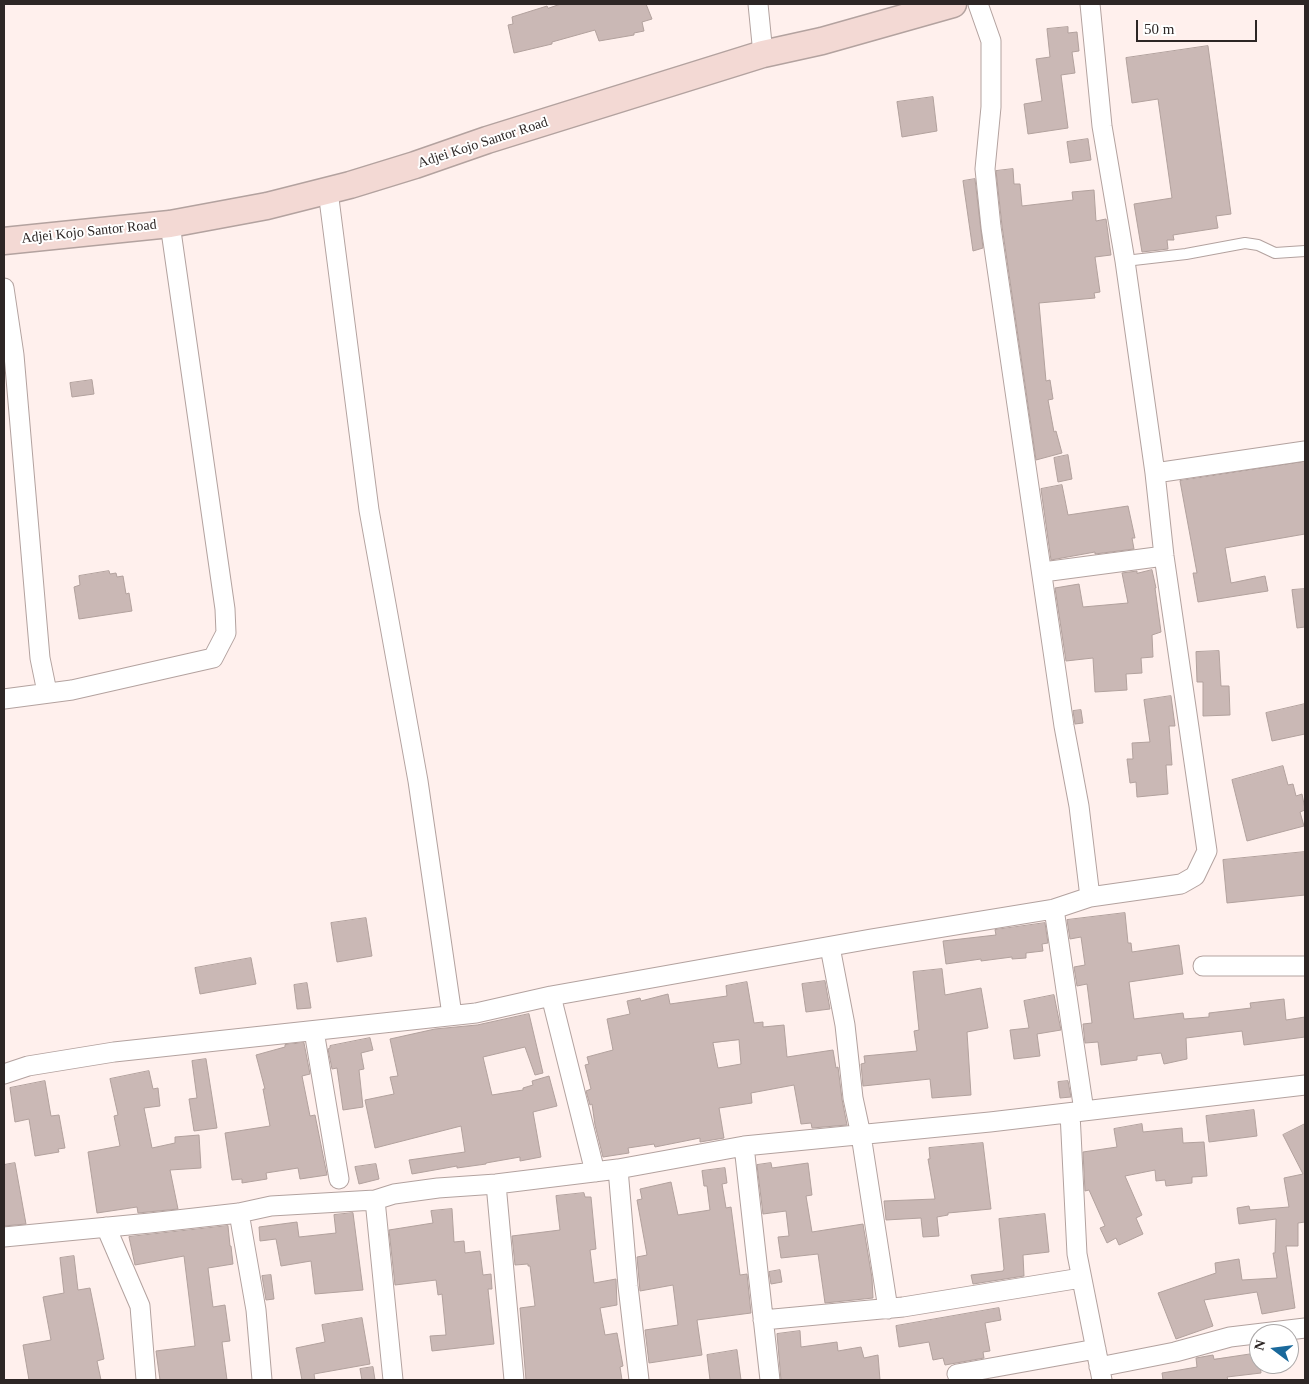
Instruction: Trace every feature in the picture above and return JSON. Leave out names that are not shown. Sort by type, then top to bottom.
[{"type":"street","points":[[758,4],[763,54]]},
{"type":"street","name":"Adjei Kojo Santor Road","points":[[4,241],[170,224],[267,206],[328,191],[763,54],[822,42],[953,4]]},
{"type":"street","points":[[978,4],[992,41],[992,107],[985,169],[991,227],[1043,572],[1064,726],[1079,806],[1090,897]]},
{"type":"street","points":[[4,1074],[28,1066],[79,1057],[171,1045],[476,1013],[551,996],[1054,909],[1090,897],[1181,884],[1195,876],[1207,851],[1164,556],[1155,474],[1125,261],[1102,126],[1090,4]]},
{"type":"street","points":[[328,191],[369,510],[418,781],[452,1015]]},
{"type":"street","points":[[4,699],[72,690],[212,658],[226,633],[225,609],[170,224]]},
{"type":"street","points":[[4,288],[14,355],[40,658],[47,692]]},
{"type":"street","points":[[1155,474],[1305,451]]},
{"type":"street","points":[[1043,572],[1164,556]]},
{"type":"street","points":[[1054,909],[1077,1112],[1077,1254],[1099,1365]]},
{"type":"street","points":[[830,947],[845,1025],[852,1098],[861,1135],[888,1309]]},
{"type":"street","points":[[1203,966],[1305,966]]},
{"type":"street","points":[[551,996],[595,1172]]},
{"type":"street","points":[[314,1031],[339,1179]]},
{"type":"street","points":[[4,1237],[239,1212],[270,1206],[375,1200],[394,1194],[438,1188],[496,1184],[618,1169],[744,1146],[1077,1112],[1305,1085]]},
{"type":"street","points":[[744,1146],[770,1380]]},
{"type":"street","points":[[618,1169],[628,1286],[639,1380]]},
{"type":"street","points":[[496,1184],[514,1380]]},
{"type":"street","points":[[375,1200],[393,1380]]},
{"type":"street","points":[[239,1212],[256,1310],[262,1380]]},
{"type":"street","points":[[106,1227],[140,1306],[146,1380]]},
{"type":"street","points":[[763,1320],[888,1309],[1081,1278]]},
{"type":"street","points":[[957,1374],[1099,1365],[1166,1354],[1230,1337],[1305,1328]]},
{"type":"lane","points":[[1125,261],[1186,254],[1245,243],[1258,245],[1275,253],[1305,250]]},
{"type":"building","points":[[561,4],[646,4],[652,19],[642,22],[644,31],[634,33],[634,35],[599,41],[595,30],[552,42],[552,44],[514,53],[508,25],[513,24],[512,17],[547,6],[548,8]]},
{"type":"building","points":[[1068,27],[1068,33],[1077,32],[1079,51],[1072,52],[1075,73],[1061,75],[1068,128],[1028,134],[1024,104],[1042,101],[1036,59],[1050,57],[1047,29]]},
{"type":"building","points":[[1208,46],[1231,214],[1216,216],[1218,228],[1173,235],[1174,240],[1167,240],[1168,249],[1142,252],[1134,204],[1172,198],[1158,99],[1132,103],[1126,58]]},
{"type":"building","points":[[933,97],[937,131],[902,137],[897,102]]},
{"type":"building","points":[[1088,139],[1091,160],[1070,163],[1067,142]]},
{"type":"building","points":[[1013,169],[1014,184],[1020,184],[1022,206],[1073,200],[1072,192],[1094,190],[1096,221],[1106,219],[1111,255],[1095,257],[1100,292],[1094,293],[1095,298],[1039,303],[1046,381],[1050,380],[1053,399],[1048,400],[1054,432],[1056,431],[1062,453],[1036,460],[1002,226],[996,171]]},
{"type":"building","points":[[975,179],[983,248],[973,251],[963,181]]},
{"type":"building","points":[[92,380],[94,394],[72,397],[70,383]]},
{"type":"building","points":[[1068,455],[1072,479],[1058,482],[1054,458]]},
{"type":"building","points":[[1305,462],[1305,534],[1225,548],[1231,583],[1265,576],[1268,591],[1198,602],[1193,573],[1197,573],[1180,481]]},
{"type":"building","points":[[1062,485],[1068,515],[1128,506],[1135,538],[1132,538],[1134,549],[1095,554],[1095,552],[1051,560],[1041,489]]},
{"type":"building","points":[[1152,570],[1161,632],[1152,635],[1153,657],[1141,658],[1142,673],[1126,674],[1127,690],[1095,692],[1093,658],[1066,661],[1055,588],[1079,584],[1083,607],[1128,603],[1122,573]]},
{"type":"building","points":[[109,571],[110,574],[116,573],[117,577],[123,576],[126,594],[129,593],[132,611],[79,619],[74,587],[80,585],[79,576]]},
{"type":"building","points":[[1305,589],[1305,627],[1297,628],[1292,590]]},
{"type":"building","points":[[1219,651],[1221,686],[1229,686],[1230,715],[1203,716],[1203,682],[1197,682],[1196,652]]},
{"type":"building","points":[[1171,696],[1175,726],[1169,726],[1172,765],[1166,765],[1168,794],[1137,797],[1136,782],[1130,783],[1127,759],[1133,759],[1132,743],[1150,742],[1144,700]]},
{"type":"building","points":[[1305,704],[1305,734],[1272,741],[1266,713]]},
{"type":"building","points":[[1081,710],[1083,723],[1075,724],[1073,711]]},
{"type":"building","points":[[1283,766],[1288,785],[1293,784],[1296,796],[1302,794],[1305,810],[1300,812],[1304,826],[1247,841],[1232,780]]},
{"type":"building","points":[[1305,852],[1305,895],[1227,903],[1223,860]]},
{"type":"building","points":[[1125,913],[1128,943],[1131,943],[1132,952],[1179,945],[1183,974],[1129,982],[1134,1019],[1183,1013],[1184,1019],[1209,1017],[1209,1013],[1251,1008],[1250,1003],[1284,999],[1286,1020],[1305,1017],[1305,1037],[1244,1045],[1242,1031],[1186,1038],[1187,1059],[1164,1064],[1161,1053],[1137,1056],[1137,1060],[1101,1065],[1098,1042],[1085,1043],[1083,1024],[1092,1023],[1087,984],[1077,986],[1074,967],[1085,965],[1081,937],[1070,939],[1067,920]]},
{"type":"building","points":[[366,918],[372,956],[337,962],[331,923]]},
{"type":"building","points":[[1045,923],[1048,943],[1042,944],[1043,951],[1026,953],[1026,958],[1012,959],[1012,957],[981,961],[981,959],[946,964],[943,941],[996,935],[995,930]]},
{"type":"building","points":[[251,958],[256,984],[200,994],[195,968]]},
{"type":"building","points":[[942,969],[945,995],[981,988],[988,1028],[967,1032],[971,1095],[932,1098],[930,1079],[863,1086],[861,1064],[865,1063],[864,1056],[917,1051],[914,1031],[919,1030],[913,972]]},
{"type":"building","points":[[825,981],[830,1009],[806,1012],[802,984]]},
{"type":"building","points":[[747,982],[754,1023],[763,1022],[763,1027],[784,1025],[787,1057],[833,1050],[836,1068],[838,1067],[847,1125],[812,1128],[811,1123],[801,1124],[794,1085],[751,1093],[752,1103],[719,1108],[724,1138],[700,1142],[700,1138],[655,1147],[654,1144],[628,1148],[629,1153],[603,1157],[592,1104],[590,1105],[586,1091],[591,1089],[585,1065],[589,1064],[587,1057],[613,1050],[607,1019],[630,1014],[627,1001],[640,998],[641,1001],[668,994],[670,1004],[727,996],[726,986]],"holes":[[[739,1040],[741,1064],[718,1068],[713,1043]]]},
{"type":"building","points":[[307,983],[311,1008],[297,1009],[294,985]]},
{"type":"building","points":[[1054,995],[1061,1030],[1037,1034],[1040,1056],[1014,1059],[1010,1030],[1029,1028],[1024,1001]]},
{"type":"building","points":[[529,1014],[543,1073],[535,1075],[525,1047],[483,1057],[492,1095],[523,1090],[523,1088],[533,1085],[532,1081],[549,1076],[557,1106],[533,1112],[541,1157],[520,1161],[520,1157],[486,1164],[457,1168],[457,1166],[412,1174],[409,1160],[465,1152],[461,1126],[375,1148],[365,1100],[394,1094],[390,1077],[398,1076],[390,1039],[435,1029],[477,1025]]},
{"type":"building","points":[[370,1038],[373,1050],[361,1053],[364,1069],[359,1070],[363,1107],[343,1110],[337,1068],[332,1069],[328,1049],[330,1046]]},
{"type":"building","points":[[304,1043],[310,1074],[302,1076],[310,1116],[315,1115],[327,1175],[300,1179],[298,1168],[266,1173],[267,1179],[242,1183],[242,1179],[232,1180],[225,1133],[270,1126],[263,1089],[265,1089],[256,1055],[285,1047],[285,1045]]},
{"type":"building","points":[[206,1059],[217,1128],[194,1131],[189,1099],[197,1098],[192,1061]]},
{"type":"building","points":[[149,1071],[153,1089],[158,1088],[160,1106],[144,1108],[152,1148],[175,1143],[175,1137],[199,1135],[201,1168],[170,1170],[178,1209],[138,1213],[137,1207],[97,1213],[88,1152],[120,1146],[114,1116],[118,1115],[110,1079]]},
{"type":"building","points":[[45,1081],[51,1116],[59,1115],[65,1148],[58,1149],[59,1152],[35,1156],[29,1119],[15,1122],[10,1088]]},
{"type":"building","points":[[1068,1081],[1071,1097],[1060,1098],[1058,1082]]},
{"type":"building","points":[[1254,1110],[1257,1136],[1209,1142],[1206,1116]]},
{"type":"building","points":[[1142,1124],[1143,1132],[1182,1128],[1183,1143],[1204,1142],[1207,1176],[1192,1177],[1192,1183],[1166,1186],[1165,1180],[1156,1181],[1155,1170],[1125,1176],[1142,1215],[1136,1218],[1143,1234],[1119,1245],[1116,1238],[1107,1243],[1100,1228],[1105,1226],[1089,1190],[1085,1191],[1083,1152],[1117,1147],[1114,1129]]},
{"type":"building","points":[[1305,1124],[1305,1222],[1298,1223],[1298,1246],[1286,1246],[1295,1308],[1262,1314],[1257,1292],[1204,1300],[1213,1326],[1176,1339],[1158,1293],[1216,1273],[1215,1263],[1239,1259],[1242,1280],[1277,1278],[1273,1253],[1275,1253],[1276,1219],[1239,1224],[1237,1208],[1249,1206],[1250,1210],[1289,1207],[1284,1178],[1303,1174],[1283,1135]]},
{"type":"building","points":[[983,1143],[991,1209],[948,1213],[948,1215],[937,1217],[939,1236],[923,1237],[921,1218],[886,1220],[884,1201],[935,1199],[928,1159],[930,1159],[929,1148]]},
{"type":"building","points":[[15,1163],[26,1224],[4,1226],[4,1165]]},
{"type":"building","points":[[771,1163],[772,1168],[808,1163],[812,1195],[806,1196],[812,1232],[863,1224],[872,1278],[873,1298],[825,1303],[818,1254],[781,1258],[778,1237],[789,1236],[786,1211],[763,1214],[757,1165]]},
{"type":"building","points":[[376,1164],[379,1179],[359,1184],[355,1167]]},
{"type":"building","points":[[725,1168],[727,1183],[722,1184],[726,1208],[731,1207],[740,1275],[747,1274],[751,1313],[697,1320],[702,1355],[649,1363],[645,1330],[678,1325],[673,1285],[640,1291],[637,1257],[647,1255],[637,1200],[642,1199],[640,1189],[671,1182],[678,1215],[710,1210],[707,1186],[704,1186],[702,1171]]},
{"type":"building","points":[[584,1193],[585,1197],[591,1197],[596,1249],[590,1250],[594,1283],[616,1279],[617,1305],[600,1308],[605,1335],[617,1333],[623,1366],[620,1367],[622,1380],[526,1380],[520,1308],[535,1306],[530,1266],[528,1264],[515,1265],[512,1236],[560,1230],[556,1196]]},
{"type":"building","points":[[452,1209],[454,1242],[464,1241],[465,1253],[480,1251],[483,1275],[491,1274],[492,1289],[488,1289],[494,1344],[432,1351],[430,1336],[446,1335],[442,1294],[438,1295],[436,1280],[395,1285],[389,1230],[433,1223],[431,1211]]},
{"type":"building","points":[[353,1213],[363,1290],[315,1294],[311,1261],[281,1266],[276,1239],[260,1241],[259,1227],[297,1222],[299,1237],[336,1233],[334,1215]]},
{"type":"building","points":[[1045,1214],[1049,1252],[1023,1255],[1024,1276],[973,1284],[971,1275],[1003,1271],[1004,1269],[999,1219]]},
{"type":"building","points":[[228,1226],[233,1264],[208,1268],[213,1307],[225,1305],[230,1341],[222,1342],[227,1380],[160,1380],[156,1351],[195,1346],[184,1256],[135,1265],[129,1237]]},
{"type":"building","points":[[74,1256],[78,1290],[90,1288],[104,1359],[97,1361],[101,1380],[29,1380],[23,1345],[51,1340],[43,1297],[64,1293],[60,1258]]},
{"type":"building","points":[[780,1270],[782,1282],[771,1284],[769,1272]]},
{"type":"building","points":[[271,1275],[274,1299],[266,1300],[262,1276]]},
{"type":"building","points":[[999,1308],[1001,1320],[985,1323],[990,1351],[983,1352],[984,1358],[945,1365],[943,1358],[933,1360],[929,1342],[899,1347],[896,1326]]},
{"type":"building","points":[[362,1318],[370,1364],[314,1374],[315,1380],[302,1380],[296,1348],[325,1342],[322,1325]]},
{"type":"building","points":[[800,1331],[801,1347],[837,1342],[838,1351],[861,1347],[864,1358],[878,1355],[880,1380],[781,1380],[777,1334]]},
{"type":"building","points":[[737,1350],[741,1380],[710,1380],[707,1355]]},
{"type":"building","points":[[1249,1354],[1249,1374],[1252,1374],[1227,1377],[1228,1380],[1163,1380],[1162,1373],[1197,1367],[1196,1358],[1213,1355],[1214,1359]]},
{"type":"building","points":[[373,1367],[375,1380],[362,1380],[360,1369]]}]
